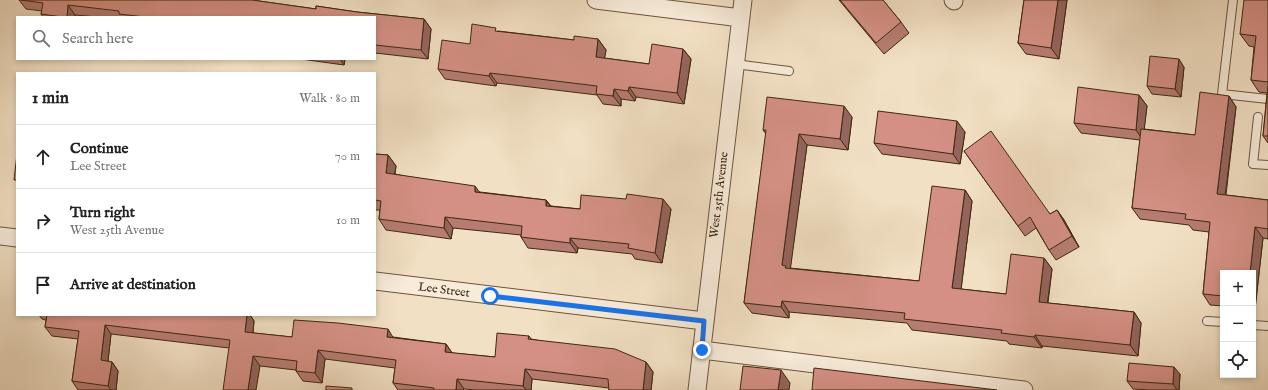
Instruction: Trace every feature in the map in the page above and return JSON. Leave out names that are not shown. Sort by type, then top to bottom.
[{"type":"street","points":[[596,0],[741,18]]},
{"type":"street","name":"West 25th Avenue","points":[[696,390],[743,0]]},
{"type":"street","points":[[0,236],[16,238]]},
{"type":"street","name":"Lee Street","points":[[376,281],[704,321]]},
{"type":"street","points":[[702,350],[1024,390]]},
{"type":"lane","points":[[1232,0],[1222,94],[1268,99]]},
{"type":"lane","points":[[735,64],[789,71]]},
{"type":"lane","points":[[1258,117],[1253,164],[1268,165]]},
{"type":"lane","points":[[1207,321],[1220,322]]},
{"type":"lane","points":[[1256,325],[1268,326]]},
{"type":"building","points":[[21,0],[252,0],[316,9],[316,6],[424,19],[421,50],[376,45],[376,16],[136,16],[119,14],[119,11],[68,5],[67,16],[55,16],[41,14],[43,3]]},
{"type":"building","points":[[840,0],[883,0],[901,22],[876,43]]},
{"type":"building","points":[[1024,0],[1058,0],[1051,48],[1018,43]]},
{"type":"building","points":[[1244,0],[1268,0],[1268,82],[1251,80],[1256,36],[1240,34]]},
{"type":"building","points":[[472,24],[496,28],[495,31],[574,40],[574,36],[598,39],[596,57],[649,64],[652,44],[683,49],[677,93],[629,87],[628,91],[614,89],[613,96],[596,94],[597,86],[490,73],[489,76],[438,69],[442,40],[470,44]]},
{"type":"building","points":[[1150,56],[1179,59],[1175,89],[1147,86]]},
{"type":"building","points":[[1268,86],[1268,136],[1263,136]]},
{"type":"building","points":[[1078,87],[1139,95],[1136,130],[1074,123]]},
{"type":"building","points":[[1200,92],[1229,96],[1217,194],[1268,200],[1268,229],[1255,227],[1250,270],[1220,270],[1220,296],[1203,294],[1210,222],[1185,219],[1186,214],[1132,208],[1141,129],[1195,135]]},
{"type":"building","points":[[767,97],[844,106],[840,139],[799,134],[782,265],[786,266],[785,268],[919,281],[932,186],[965,190],[952,288],[1006,294],[1011,254],[1044,258],[1039,302],[1134,312],[1130,345],[1001,333],[1002,330],[904,319],[905,313],[782,301],[781,307],[744,303],[766,130],[763,130]]},
{"type":"building","points":[[878,111],[957,121],[953,154],[874,143]]},
{"type":"building","points":[[991,131],[1050,214],[1057,210],[1072,236],[1049,250],[1030,217],[1018,226],[964,151]]},
{"type":"building","points":[[376,154],[388,155],[386,173],[475,186],[475,192],[546,200],[546,206],[580,209],[581,195],[626,199],[627,194],[663,199],[655,253],[628,248],[629,244],[570,238],[570,243],[521,237],[522,226],[445,217],[444,228],[379,219],[381,201],[376,200]]},
{"type":"building","points":[[16,163],[16,180],[14,180]]},
{"type":"building","points":[[47,316],[247,316],[245,332],[292,337],[294,320],[338,323],[388,329],[387,337],[446,344],[445,352],[495,357],[497,333],[529,336],[528,339],[615,349],[646,362],[643,390],[609,390],[608,379],[525,369],[523,386],[457,379],[456,390],[434,390],[434,388],[393,383],[396,360],[318,350],[315,373],[296,371],[297,361],[253,356],[248,390],[223,390],[230,340],[105,325],[101,360],[112,362],[108,386],[72,381],[79,331],[45,327]]},
{"type":"building","points":[[1129,363],[1174,367],[1173,384],[1127,381]]},
{"type":"building","points":[[743,366],[781,370],[778,390],[740,390]]},
{"type":"building","points":[[814,368],[997,390],[812,390]]},
{"type":"building","points":[[326,386],[352,388],[352,390],[326,390]]},
{"type":"route","points":[[490,296],[704,321],[702,350]]}]
